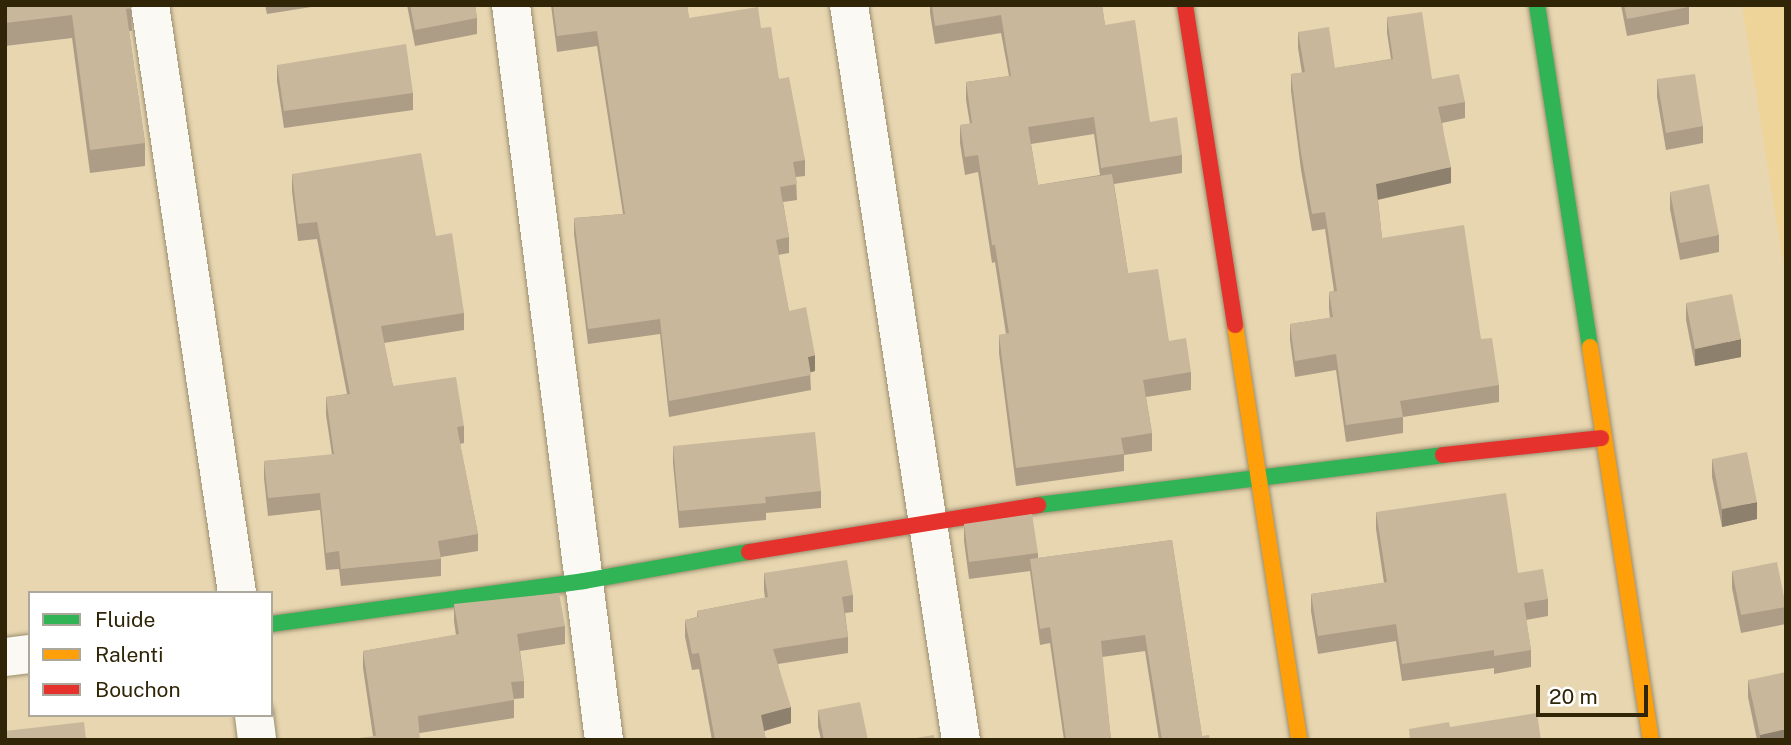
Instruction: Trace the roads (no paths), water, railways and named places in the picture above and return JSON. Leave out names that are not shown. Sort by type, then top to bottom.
[{"type":"street","points":[[150,5],[237,591]]},
{"type":"street","points":[[511,5],[604,740]]},
{"type":"street","points":[[849,5],[961,740]]},
{"type":"street","points":[[1185,5],[1298,740]]},
{"type":"street","points":[[1537,5],[1601,438],[1651,740]]},
{"type":"street","points":[[273,624],[584,581],[928,520],[1256,475],[1601,438]]},
{"type":"street","points":[[5,657],[28,654]]},
{"type":"street","points":[[254,717],[257,740]]}]
